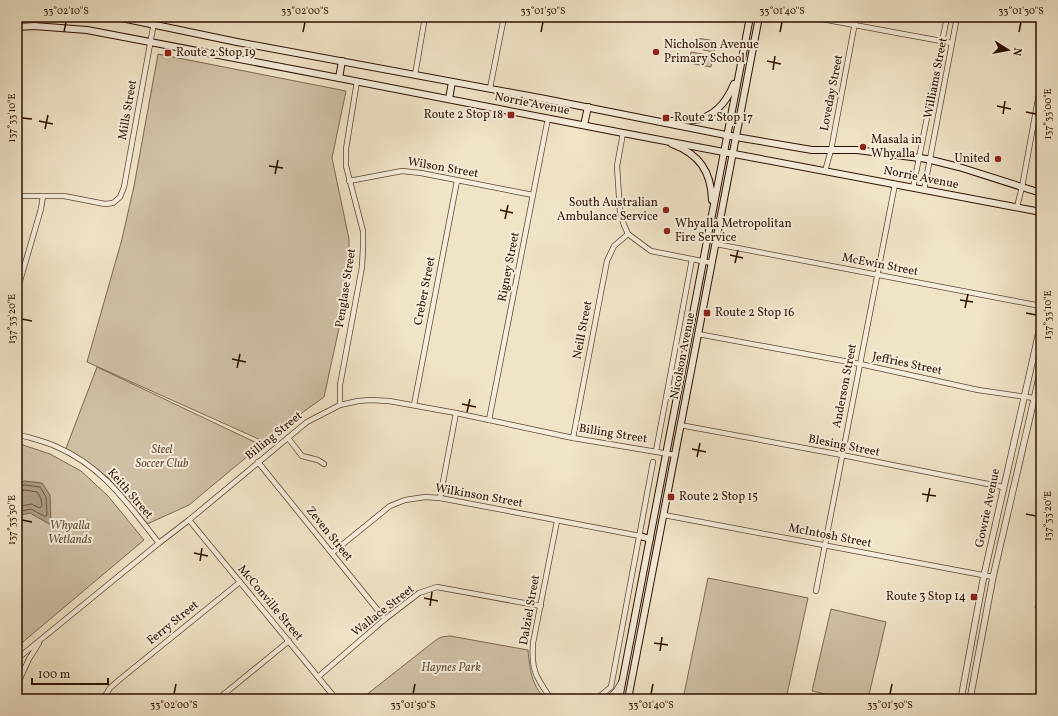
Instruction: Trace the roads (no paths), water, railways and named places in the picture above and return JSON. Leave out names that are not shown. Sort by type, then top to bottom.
[{"type":"main road","name":"Norrie Avenue","points":[[117,17],[237,42],[490,88],[736,137],[812,150],[857,150],[930,160],[959,167],[1041,193]]},
{"type":"main road","name":"Nicolson Avenue","points":[[619,699],[750,17]]},
{"type":"main road","name":"Nicolson Avenue","points":[[627,697],[664,514],[759,17]]},
{"type":"main road","name":"Norrie Avenue","points":[[17,27],[34,26],[87,30],[1041,212]]},
{"type":"main road","points":[[339,78],[342,61]]},
{"type":"main road","points":[[657,121],[695,120],[709,116],[721,106],[733,88],[738,75]]},
{"type":"main road","points":[[450,99],[452,82]]},
{"type":"main road","points":[[584,125],[588,107]]},
{"type":"main road","points":[[656,139],[676,146],[692,154],[704,168],[712,193],[713,210]]},
{"type":"main road","points":[[640,536],[650,538]]},
{"type":"main road","points":[[640,591],[648,592]]},
{"type":"street","name":"Mills Street","points":[[43,196],[64,196],[105,204],[113,203],[120,197],[124,187],[155,17]]},
{"type":"street","points":[[415,75],[426,17]]},
{"type":"street","points":[[490,88],[504,17]]},
{"type":"street","points":[[811,17],[952,43]]},
{"type":"street","name":"Loveday Street","points":[[825,171],[831,150],[856,17]]},
{"type":"street","name":"Williams Street","points":[[913,188],[947,17]]},
{"type":"street","name":"Williams Street","points":[[924,190],[957,17]]},
{"type":"street","name":"Penglase Street","points":[[340,405],[340,385],[362,266],[363,248],[363,231],[346,166],[346,149],[357,81]]},
{"type":"street","points":[[1017,207],[1041,83]]},
{"type":"street","name":"Rigney Street","points":[[489,420],[548,118]]},
{"type":"street","points":[[623,133],[617,166],[620,212],[628,234],[651,251],[712,263]]},
{"type":"street","name":"Wilson Street","points":[[349,181],[402,171],[420,173],[533,195]]},
{"type":"street","name":"Creber Street","points":[[414,405],[457,181]]},
{"type":"street","name":"Anderson Street","points":[[816,591],[895,184]]},
{"type":"street","points":[[17,196],[43,196],[41,209],[17,291]]},
{"type":"street","name":"Neill Street","points":[[573,438],[607,261],[614,246],[628,234]]},
{"type":"street","name":"McEwin Street","points":[[716,244],[1041,306]]},
{"type":"street","name":"Nicolson Avenue","points":[[656,451],[692,259]]},
{"type":"street","name":"Gowrie Avenue","points":[[961,699],[984,575],[1041,323]]},
{"type":"street","name":"Jeffries Street","points":[[698,334],[860,364],[978,390],[1041,399]]},
{"type":"street","name":"Gowrie Avenue","points":[[970,699],[993,577],[1041,369]]},
{"type":"street","name":"Billing Street","points":[[17,659],[189,520],[307,422],[340,405],[370,400],[389,401],[456,413],[573,438],[675,455]]},
{"type":"street","points":[[440,498],[456,413]]},
{"type":"street","name":"Blesing Street","points":[[680,425],[1003,487]]},
{"type":"street","name":"Keith Street","points":[[17,434],[53,445],[84,461],[103,476],[118,492],[159,543]]},
{"type":"street","points":[[288,438],[302,456],[318,460],[324,464]]},
{"type":"street","name":"Zeven Street","points":[[258,462],[385,619]]},
{"type":"street","points":[[596,699],[611,687],[653,462]]},
{"type":"street","name":"Wilkinson Street","points":[[332,553],[390,506],[406,500],[424,497],[440,498],[640,536]]},
{"type":"street","name":"McIntosh Street","points":[[664,514],[993,577]]},
{"type":"street","name":"McConville Street","points":[[189,520],[336,699]]},
{"type":"street","name":"Dalziel Street","points":[[551,699],[538,680],[534,669],[532,654],[557,521]]},
{"type":"street","name":"Ferry Street","points":[[103,699],[110,688],[119,680],[240,582]]},
{"type":"street","name":"Wallace Street","points":[[318,677],[385,619],[419,593],[437,587],[541,606]]},
{"type":"street","points":[[17,685],[28,659],[42,638]]},
{"type":"street","points":[[221,698],[289,641]]},
{"type":"street","points":[[609,699],[617,690],[622,681]]},
{"type":"water","points":[[24,481],[42,483],[50,495],[51,525],[30,513],[17,516],[17,484]]},
{"type":"place","name":"Nicholson Avenue Primary School","points":[[656,52]]},
{"type":"place","name":"Route 2 Stop 19","points":[[168,53]]},
{"type":"place","name":"Route 2 Stop 18","points":[[511,115]]},
{"type":"place","name":"Route 2 Stop 17","points":[[666,118]]},
{"type":"place","name":"Masala in Whyalla","points":[[863,147]]},
{"type":"place","name":"United","points":[[998,159]]},
{"type":"place","name":"South Australian Ambulance Service","points":[[666,210]]},
{"type":"place","name":"Whyalla Metropolitan Fire Service","points":[[667,231]]},
{"type":"place","name":"Route 2 Stop 16","points":[[707,313]]},
{"type":"place","name":"Route 2 Stop 15","points":[[671,497]]},
{"type":"place","name":"Route 3 Stop 14","points":[[974,597]]},
{"type":"park label","name":"Steel Soccer Club","points":[[162,457]]},
{"type":"park label","name":"Whyalla Wetlands","points":[[70,533]]},
{"type":"park label","name":"Haynes Park","points":[[451,668]]}]
